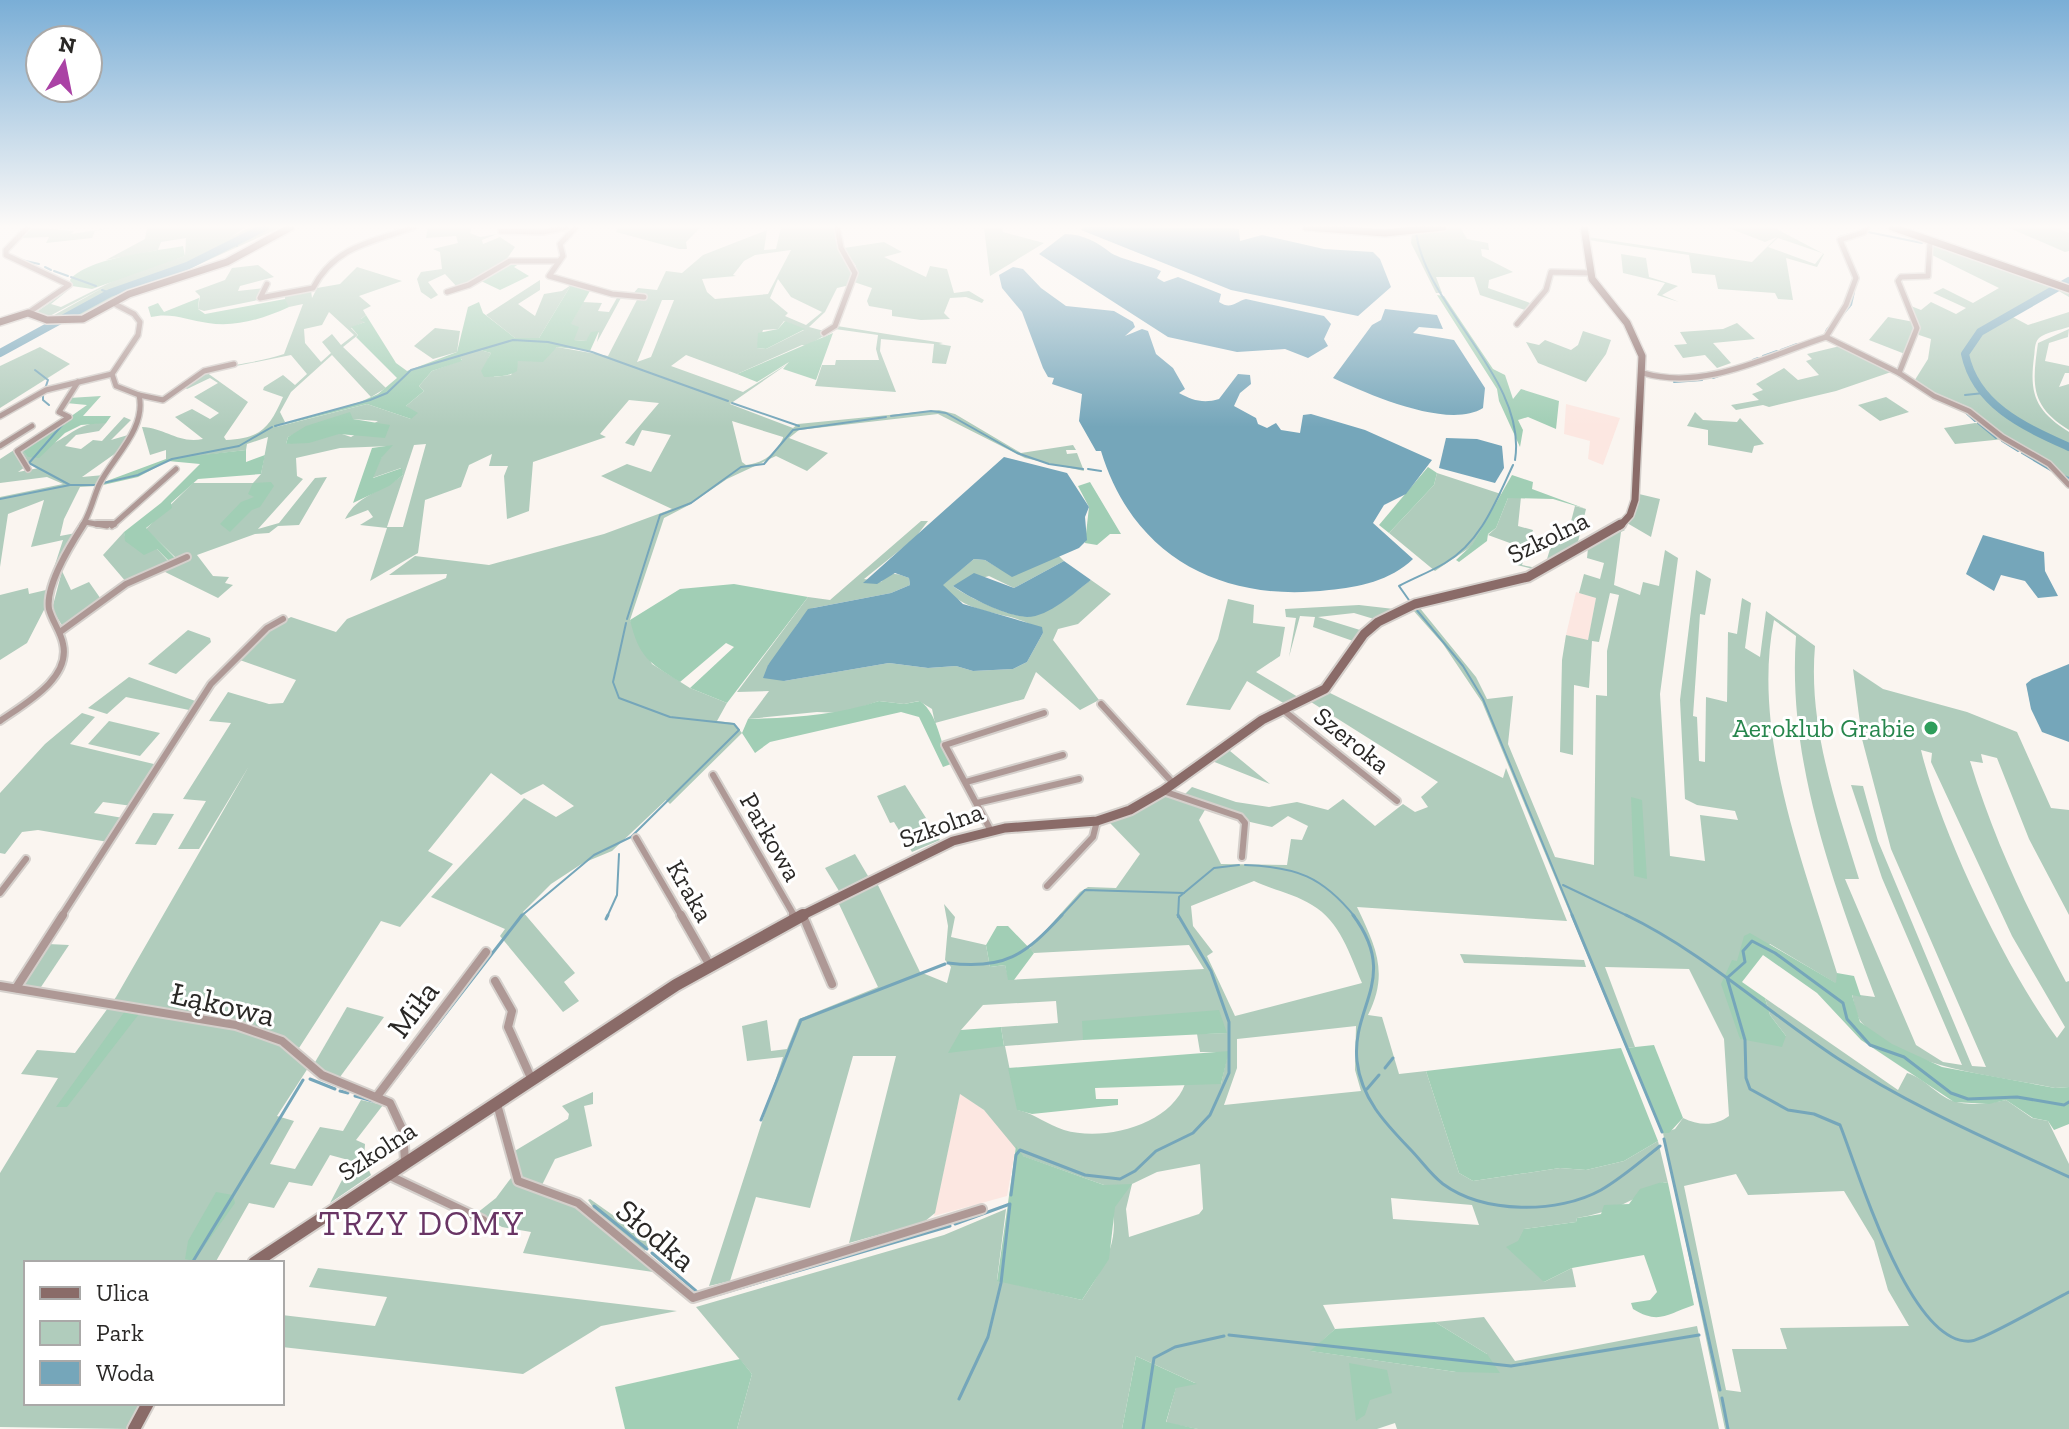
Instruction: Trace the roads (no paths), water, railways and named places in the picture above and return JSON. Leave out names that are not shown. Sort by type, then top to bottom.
[{"type":"street","points":[[0,322],[28,313],[61,294]]},
{"type":"street","points":[[28,313],[47,320],[69,321],[88,317],[139,294]]},
{"type":"street","points":[[262,294],[260,298],[283,294]]},
{"type":"street","points":[[611,294],[644,297]]},
{"type":"street","points":[[824,333],[835,326],[847,294]]},
{"type":"street","points":[[1517,324],[1543,294]]},
{"type":"street","name":"Szkolna","points":[[257,1261],[384,1174],[709,964],[930,850],[991,831],[1097,821],[1130,810],[1163,791],[1248,729],[1325,689],[1367,631],[1412,606],[1520,580],[1623,524],[1633,508],[1643,373],[1636,339],[1604,294]]},
{"type":"street","points":[[1643,373],[1679,381],[1700,379],[1826,337],[1850,294]]},
{"type":"street","points":[[1900,370],[1917,328],[1903,294]]},
{"type":"street","points":[[0,416],[40,393],[112,374],[140,330],[134,314],[113,303]]},
{"type":"street","points":[[1826,337],[1900,370],[1934,396],[1968,410],[2002,437],[2054,467],[2069,485]]},
{"type":"street","points":[[112,374],[116,386],[163,400],[189,377],[234,364]]},
{"type":"street","points":[[28,469],[17,451],[69,417],[59,412],[78,382]]},
{"type":"street","points":[[0,721],[43,690],[57,674],[64,653],[49,599],[67,549],[85,522],[100,483],[130,437],[141,404],[139,395]]},
{"type":"street","points":[[0,446],[32,426]]},
{"type":"street","points":[[85,522],[111,527],[176,469]]},
{"type":"street","points":[[60,632],[138,577],[187,557]]},
{"type":"street","points":[[16,988],[211,684],[267,628],[283,619]]},
{"type":"street","points":[[1101,704],[1173,783]]},
{"type":"street","name":"Szeroka","points":[[1283,710],[1397,801]]},
{"type":"street","points":[[991,831],[946,751],[948,742],[1044,713]]},
{"type":"street","points":[[966,782],[1063,755]]},
{"type":"street","name":"Parkowa","points":[[713,775],[799,917],[832,984]]},
{"type":"street","points":[[977,803],[1079,779]]},
{"type":"street","points":[[1163,791],[1240,817],[1245,823],[1242,857]]},
{"type":"street","points":[[1047,886],[1093,837],[1097,821]]},
{"type":"street","name":"Kraka","points":[[636,838],[709,964]]},
{"type":"street","points":[[0,893],[26,859]]},
{"type":"street","name":"Miła","points":[[378,1095],[486,952]]},
{"type":"street","points":[[495,981],[512,1011],[508,1027],[532,1080]]},
{"type":"street","name":"Łąkowa","points":[[0,986],[254,1029],[288,1045],[326,1078],[378,1095]]},
{"type":"street","points":[[378,1095],[396,1114],[403,1131],[405,1161]]},
{"type":"street","name":"Słodka","points":[[497,1103],[518,1181],[578,1203],[693,1298],[982,1209]]},
{"type":"street","points":[[384,1174],[483,1220]]},
{"type":"street","points":[[134,1429],[147,1405]]},
{"type":"water","points":[[1007,294],[1049,294],[1066,306],[1114,311],[1133,322],[1135,327],[1125,336],[1142,329],[1148,331],[1156,354],[1173,368],[1185,389],[1179,393],[1203,401],[1219,399],[1238,374],[1250,375],[1251,384],[1240,393],[1234,406],[1256,418],[1258,424],[1267,428],[1276,423],[1281,430],[1300,433],[1303,415],[1311,414],[1365,430],[1432,460],[1406,494],[1384,505],[1373,523],[1413,559],[1394,573],[1363,585],[1290,592],[1253,589],[1218,580],[1187,565],[1159,545],[1135,519],[1116,488],[1101,451],[1096,451],[1079,421],[1082,394],[1052,384],[1054,378],[1048,377],[1043,368],[1022,312]]},
{"type":"water","points":[[1101,294],[1220,294],[1219,302],[1223,304],[1230,305],[1246,299],[1324,316],[1331,324],[1324,339],[1328,346],[1308,358],[1285,349],[1237,352],[1168,337]]},
{"type":"water","points":[[1249,294],[1383,294],[1358,316]]},
{"type":"water","points":[[1385,309],[1437,315],[1443,329],[1419,327],[1413,333],[1454,340],[1485,388],[1483,408],[1468,414],[1429,412],[1366,393],[1333,378],[1372,325],[1381,320]]},
{"type":"water","points":[[1446,438],[1477,439],[1502,446],[1504,468],[1495,483],[1439,468]]},
{"type":"water","points":[[1004,457],[1067,473],[1089,507],[1085,517],[1087,540],[1079,548],[1012,577],[985,560],[974,559],[943,585],[963,604],[1042,627],[1043,633],[1027,662],[1013,669],[973,671],[956,666],[928,668],[889,663],[784,681],[763,678],[768,665],[808,609],[891,593],[910,585],[909,578],[895,573],[877,584],[863,583]]},
{"type":"water","points":[[1983,535],[2044,552],[2045,571],[2058,596],[2038,598],[2025,581],[2001,575],[1994,591],[1966,574]]},
{"type":"water","points":[[1064,561],[1091,580],[1061,603],[1035,616],[1018,616],[999,610],[953,586],[974,573],[1014,588]]},
{"type":"water","points":[[2069,664],[2069,742],[2042,732],[2031,709],[2026,684]]},
{"type":"waterway","points":[[0,353],[109,294]]},
{"type":"waterway","points":[[1441,294],[1507,401],[1515,430],[1515,460]]},
{"type":"waterway","points":[[1851,305],[1854,294]]},
{"type":"waterway","points":[[2047,294],[1980,332],[1965,354],[1971,372],[1991,401],[2020,422],[2069,447]]},
{"type":"waterway","points":[[1844,313],[1850,306]]},
{"type":"waterway","points":[[275,426],[370,400],[387,393],[411,370],[513,340],[548,342],[592,352],[728,401]]},
{"type":"waterway","points":[[1781,350],[1797,344]]},
{"type":"waterway","points":[[1763,356],[1777,351]]},
{"type":"waterway","points":[[1753,360],[1758,358]]},
{"type":"waterway","points":[[35,370],[48,380],[45,389]]},
{"type":"waterway","points":[[1713,378],[1721,375]]},
{"type":"waterway","points":[[1674,382],[1702,380]]},
{"type":"waterway","points":[[43,393],[43,400],[49,405]]},
{"type":"waterway","points":[[1965,395],[1984,393]]},
{"type":"waterway","points":[[732,403],[799,426]]},
{"type":"waterway","points":[[891,416],[931,411],[946,413],[1017,453],[1049,464],[1083,469]]},
{"type":"waterway","points":[[1964,411],[1975,421]]},
{"type":"waterway","points":[[627,619],[660,515],[691,503],[741,467],[764,464],[793,430],[886,417]]},
{"type":"waterway","points":[[1978,423],[1996,438]]},
{"type":"waterway","points":[[63,424],[29,463],[70,485]]},
{"type":"waterway","points":[[103,483],[138,475],[172,459],[239,446],[272,427]]},
{"type":"waterway","points":[[2002,441],[2018,451]]},
{"type":"waterway","points":[[2022,453],[2052,471]]},
{"type":"waterway","points":[[1411,603],[1399,586],[1445,563],[1468,544],[1494,506],[1513,465]]},
{"type":"waterway","points":[[1088,469],[1101,471]]},
{"type":"waterway","points":[[2064,476],[2069,478]]},
{"type":"waterway","points":[[0,499],[70,485]]},
{"type":"waterway","points":[[70,485],[96,485]]},
{"type":"waterway","points":[[1415,608],[1463,666],[1483,699],[1573,917]]},
{"type":"waterway","points":[[521,916],[594,855],[631,837],[739,730],[734,724],[670,717],[619,698],[613,682],[626,623]]},
{"type":"waterway","points":[[607,917],[617,895],[619,854]]},
{"type":"waterway","points":[[1184,893],[1214,868],[1239,865]]},
{"type":"waterway","points":[[1245,865],[1279,868],[1307,876],[1331,892],[1355,917]]},
{"type":"waterway","points":[[1563,885],[1628,916]]},
{"type":"waterway","points":[[1060,917],[1085,890],[1184,893]]},
{"type":"waterway","points":[[1178,915],[1179,897],[1184,893]]},
{"type":"waterway","points":[[1011,1195],[1016,1155],[1020,1150],[1085,1175],[1120,1179],[1135,1171],[1156,1151],[1193,1133],[1210,1115],[1229,1073],[1229,1022],[1211,971],[1178,915]]},
{"type":"waterway","points":[[1353,915],[1373,957],[1370,991],[1357,1042],[1357,1061],[1363,1087],[1383,1119],[1443,1184],[1479,1201],[1543,1207],[1584,1198],[1601,1190],[1660,1146]]},
{"type":"waterway","points":[[1572,915],[1662,1132]]},
{"type":"waterway","points":[[395,1079],[521,916]]},
{"type":"waterway","points":[[1628,916],[1681,946],[1727,978]]},
{"type":"waterway","points":[[948,963],[985,964],[1012,957],[1025,950],[1060,917]]},
{"type":"waterway","points":[[1727,978],[1745,962],[1743,951],[1752,941],[1775,953],[1843,1003],[1847,1019],[1870,1045],[1904,1057],[1951,1093],[1968,1099],[2017,1097],[2064,1105],[2069,1102]]},
{"type":"waterway","points":[[761,1120],[801,1020],[945,964]]},
{"type":"waterway","points":[[1727,978],[1837,1058],[1893,1092],[2069,1177]]},
{"type":"waterway","points":[[1727,978],[1745,1040],[1746,1078],[1750,1089],[1788,1110],[1814,1114],[1840,1125],[1889,1252],[1927,1316],[1949,1335],[1971,1341],[2069,1292]]},
{"type":"waterway","points":[[1385,1068],[1393,1058]]},
{"type":"waterway","points":[[1367,1089],[1379,1075]]},
{"type":"waterway","points":[[310,1079],[335,1089]]},
{"type":"waterway","points":[[193,1261],[303,1080]]},
{"type":"waterway","points":[[340,1091],[348,1093]]},
{"type":"waterway","points":[[355,1096],[373,1101]]},
{"type":"waterway","points":[[1664,1139],[1720,1390]]},
{"type":"waterway","points":[[955,1224],[1010,1204],[1001,1283],[988,1337],[959,1399]]},
{"type":"waterway","points":[[594,1206],[647,1249]]},
{"type":"waterway","points":[[713,1296],[950,1226]]},
{"type":"waterway","points":[[652,1253],[696,1291]]},
{"type":"waterway","points":[[1229,1335],[1511,1366],[1699,1335]]},
{"type":"waterway","points":[[1143,1429],[1154,1358],[1175,1347],[1224,1336]]},
{"type":"waterway","points":[[1722,1398],[1728,1429]]},
{"type":"place","name":"Aeroklub Grabie","points":[[1931,728]]},
{"type":"district","name":"TRZY DOMY","points":[[422,1223]]}]
